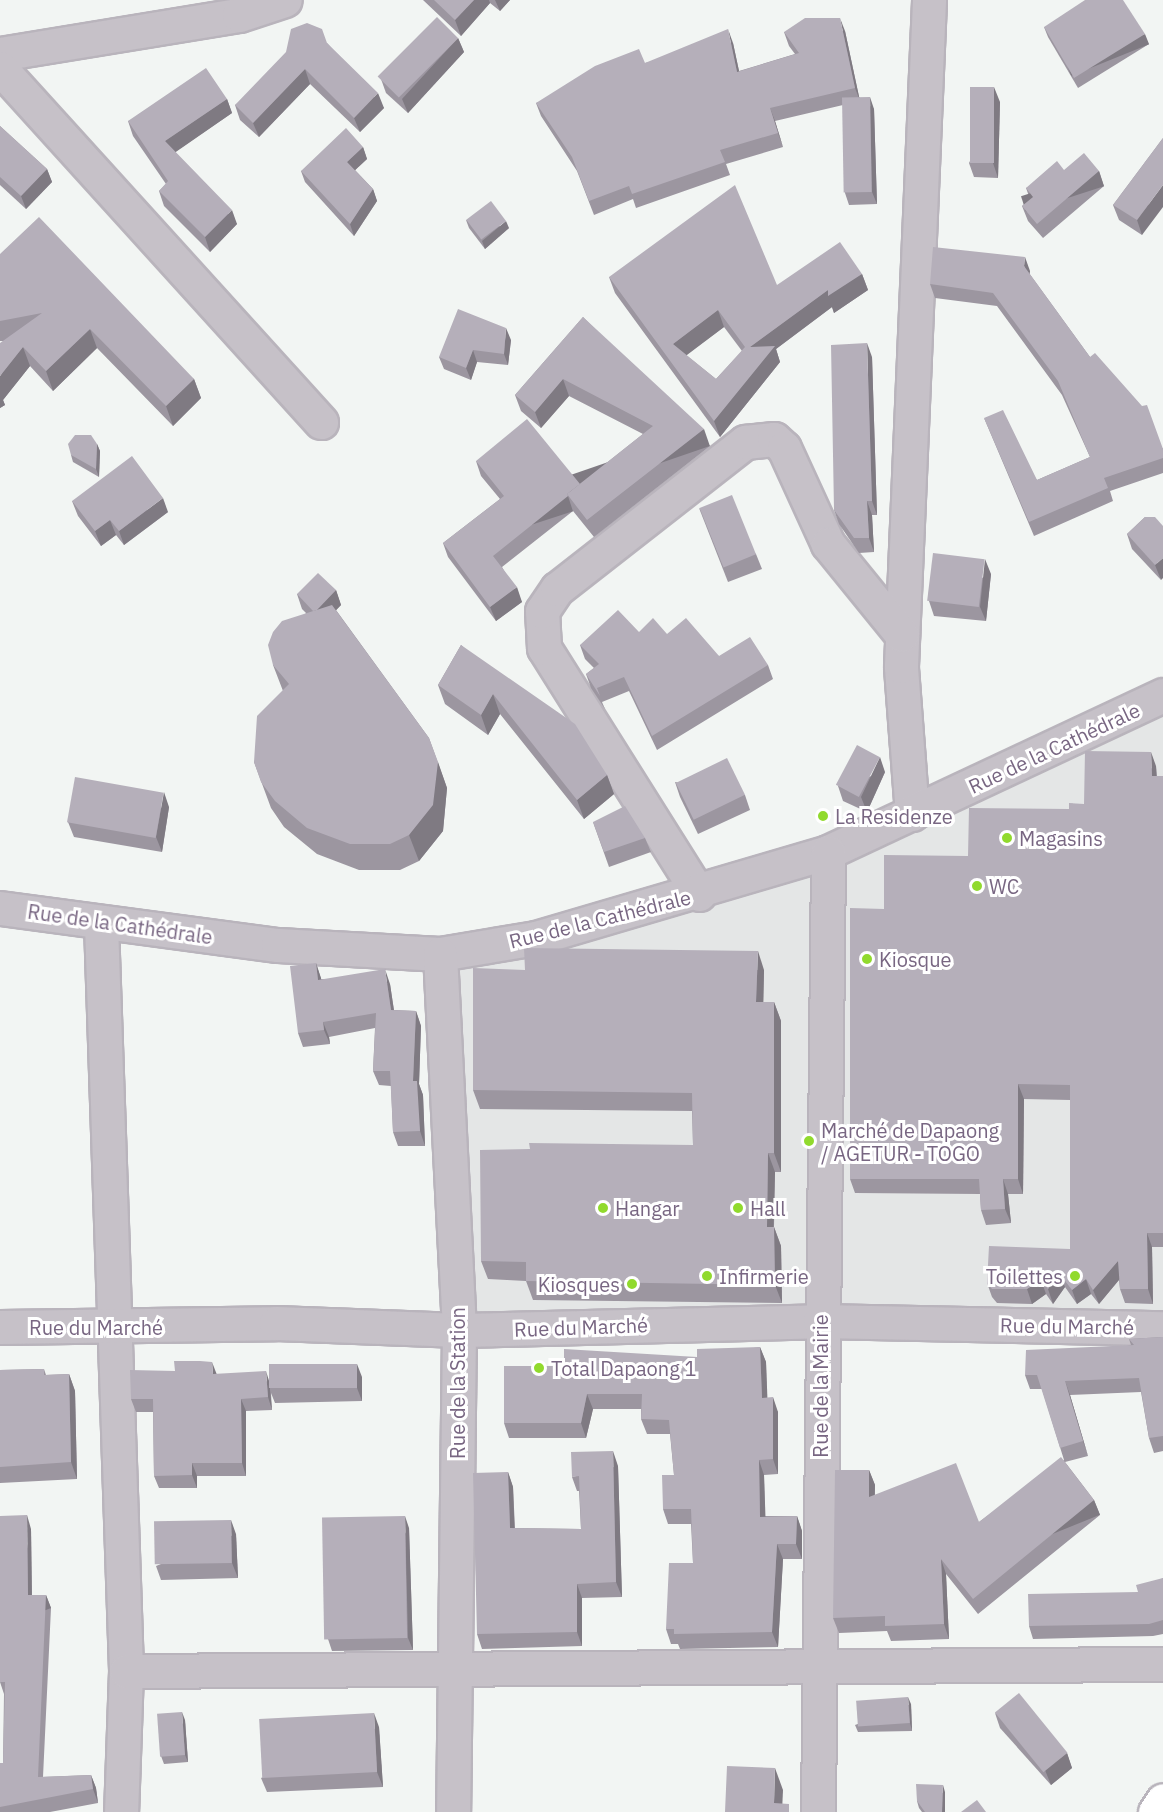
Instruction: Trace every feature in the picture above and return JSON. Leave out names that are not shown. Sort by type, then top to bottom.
[{"type":"main road","points":[[1155,1812],[1163,1800]]},
{"type":"street","points":[[0,54],[239,15],[285,0]]},
{"type":"street","points":[[912,814],[902,635],[929,0]]},
{"type":"street","points":[[0,68],[321,422]]},
{"type":"street","points":[[699,894],[544,648],[542,611],[557,590],[745,442],[774,439],[784,448],[828,544],[902,635]]},
{"type":"street","name":"Rue de la Cathédrale","points":[[0,908],[101,924],[278,945],[440,954],[602,922],[699,894],[828,852],[1163,695]]},
{"type":"street","name":"Rue de la Mairie","points":[[818,1812],[820,1321],[828,852]]},
{"type":"street","points":[[101,924],[111,1329],[126,1671],[122,1812]]},
{"type":"street","name":"Rue de la Station","points":[[440,954],[459,1330],[453,1812]]},
{"type":"street","name":"Rue du Marché","points":[[0,1327],[111,1329],[276,1323],[459,1330],[820,1321],[1163,1328]]},
{"type":"street","points":[[126,1671],[820,1669],[1163,1664]]},
{"type":"shaded area","name":"Marché de Dapaong / AGETUR - TOGO","points":[[1163,705],[1163,1328],[459,1330],[451,961],[763,882]]},
{"type":"building","points":[[434,0],[474,0],[455,20]]},
{"type":"building","points":[[1085,0],[1123,0],[1145,34],[1074,78],[1044,27]]},
{"type":"building","points":[[437,17],[458,38],[399,98],[378,76]]},
{"type":"building","points":[[805,18],[840,18],[855,88],[770,108],[778,133],[720,150],[725,162],[632,194],[629,186],[589,201],[572,157],[536,103],[595,66],[639,49],[645,63],[728,29],[737,72],[799,53],[784,32]]},
{"type":"building","points":[[307,23],[322,29],[327,43],[378,93],[354,118],[305,69],[253,123],[235,105],[286,52],[291,29]]},
{"type":"building","points":[[206,68],[227,99],[165,141],[232,210],[205,237],[159,191],[168,181],[128,121]]},
{"type":"building","points":[[970,87],[994,87],[994,163],[970,163]]},
{"type":"building","points":[[842,97],[870,97],[872,192],[844,192]]},
{"type":"building","points":[[0,126],[47,169],[21,196],[0,177]]},
{"type":"building","points":[[346,128],[363,147],[347,162],[373,189],[350,224],[301,171]]},
{"type":"building","points":[[1163,138],[1163,185],[1137,220],[1113,205]]},
{"type":"building","points":[[1084,153],[1099,171],[1037,224],[1022,206],[1033,197],[1026,188],[1057,161],[1064,170]]},
{"type":"building","points":[[735,185],[777,285],[840,242],[862,274],[828,296],[828,290],[750,347],[775,346],[714,421],[609,277]],"holes":[[[718,310],[745,347],[716,379],[673,344]]]},
{"type":"building","points":[[491,201],[506,221],[481,240],[466,220]]},
{"type":"building","points":[[39,217],[194,379],[166,406],[90,329],[46,371],[23,347],[0,376],[0,343],[42,313],[0,321],[0,254]]},
{"type":"building","points":[[933,247],[1025,257],[1024,266],[1090,357],[1095,353],[1142,406],[1147,405],[1163,449],[1163,458],[1104,478],[1108,488],[1029,522],[984,418],[1003,410],[1037,480],[1090,457],[1058,381],[993,293],[930,284]]},
{"type":"building","points":[[458,309],[506,328],[504,354],[473,350],[466,368],[439,357]]},
{"type":"building","points":[[583,317],[704,429],[587,520],[567,494],[653,426],[563,379],[535,412],[515,395]]},
{"type":"building","points":[[867,343],[872,501],[867,501],[869,538],[854,538],[834,510],[831,345]]},
{"type":"building","points":[[527,419],[580,484],[493,556],[517,587],[490,607],[443,543],[504,496],[476,461]]},
{"type":"building","points":[[75,435],[91,435],[97,444],[96,469],[71,455],[68,444]]},
{"type":"building","points":[[132,456],[163,498],[119,531],[110,520],[95,531],[72,501]]},
{"type":"building","points":[[732,495],[756,554],[724,567],[700,508]]},
{"type":"building","points":[[1145,517],[1155,517],[1163,526],[1163,558],[1155,565],[1127,534]]},
{"type":"building","points":[[933,553],[985,559],[979,607],[927,601]]},
{"type":"building","points":[[318,573],[336,590],[317,610],[313,611],[297,594]]},
{"type":"building","points":[[332,605],[429,738],[438,762],[433,805],[409,835],[390,844],[350,844],[307,828],[275,801],[261,782],[254,762],[257,716],[289,684],[273,665],[268,645],[273,632],[282,621]]},
{"type":"building","points":[[618,610],[639,632],[653,618],[667,634],[686,618],[719,656],[750,637],[768,665],[652,736],[624,677],[597,688],[600,696],[586,674],[599,664],[580,645]]},
{"type":"building","points":[[461,645],[575,724],[607,775],[577,800],[493,694],[481,715],[438,685]]},
{"type":"building","points":[[857,745],[880,757],[859,797],[836,785]]},
{"type":"building","points":[[1085,751],[1151,752],[1152,776],[1163,776],[1163,1233],[1147,1233],[1148,1289],[1120,1289],[1118,1261],[1093,1290],[1086,1279],[1072,1290],[1059,1273],[1048,1289],[1041,1280],[1027,1289],[992,1289],[987,1283],[989,1246],[1070,1249],[1070,1085],[1018,1084],[1018,1179],[1003,1179],[1005,1209],[981,1210],[979,1179],[850,1179],[850,908],[884,909],[884,855],[968,856],[969,808],[1069,809],[1069,803],[1084,804]]},
{"type":"building","points":[[727,758],[745,795],[694,820],[676,783]]},
{"type":"building","points":[[75,777],[164,793],[156,838],[67,822]]},
{"type":"building","points":[[625,806],[645,838],[604,852],[593,822]]},
{"type":"building","points":[[524,948],[758,951],[756,1002],[774,1002],[774,1153],[768,1153],[767,1227],[774,1227],[775,1285],[526,1281],[526,1262],[481,1261],[480,1150],[530,1149],[529,1143],[693,1145],[692,1093],[473,1090],[473,968],[525,970]]},
{"type":"building","points":[[316,963],[318,980],[385,969],[391,1010],[416,1011],[413,1081],[417,1081],[420,1131],[393,1132],[390,1071],[373,1071],[376,1013],[323,1022],[324,1030],[298,1033],[290,966]]},
{"type":"building","points":[[1163,1337],[1163,1436],[1149,1438],[1139,1378],[1065,1381],[1083,1441],[1060,1448],[1037,1375],[1025,1375],[1026,1350],[1134,1345],[1129,1339]]},
{"type":"building","points":[[760,1347],[762,1398],[773,1397],[773,1459],[759,1460],[760,1517],[797,1516],[796,1544],[777,1544],[772,1632],[674,1634],[674,1629],[666,1629],[669,1563],[693,1563],[691,1509],[663,1509],[662,1475],[674,1475],[669,1420],[641,1419],[642,1394],[587,1394],[581,1423],[504,1423],[504,1366],[564,1366],[564,1349],[697,1357],[697,1349]]},
{"type":"building","points":[[174,1361],[212,1362],[213,1374],[266,1371],[268,1397],[241,1399],[242,1463],[192,1463],[192,1475],[154,1476],[153,1399],[131,1399],[130,1370],[175,1371]]},
{"type":"building","points":[[269,1364],[357,1364],[357,1388],[269,1388]]},
{"type":"building","points":[[44,1369],[44,1375],[69,1374],[71,1462],[0,1467],[0,1370]]},
{"type":"building","points":[[613,1451],[616,1582],[577,1584],[577,1632],[477,1634],[473,1473],[508,1472],[510,1528],[581,1529],[579,1476],[572,1477],[571,1452]]},
{"type":"building","points":[[1061,1457],[1094,1500],[973,1599],[941,1559],[944,1624],[885,1626],[885,1616],[833,1618],[835,1470],[869,1470],[869,1497],[956,1463],[979,1522]]},
{"type":"building","points":[[27,1515],[28,1595],[46,1595],[38,1777],[91,1775],[93,1789],[0,1807],[5,1682],[0,1682],[0,1516]]},
{"type":"building","points":[[405,1516],[407,1638],[324,1639],[322,1517]]},
{"type":"building","points":[[231,1520],[232,1563],[155,1564],[154,1521]]},
{"type":"building","points":[[1163,1578],[1163,1620],[1149,1624],[1029,1626],[1028,1594],[1138,1592],[1136,1585]]},
{"type":"building","points":[[1019,1693],[1067,1753],[1043,1772],[995,1713]]},
{"type":"building","points":[[908,1697],[910,1723],[858,1727],[856,1701]]},
{"type":"building","points":[[182,1712],[185,1755],[160,1757],[157,1714]]},
{"type":"building","points":[[374,1713],[377,1772],[262,1778],[259,1719]]},
{"type":"building","points":[[727,1766],[775,1768],[774,1803],[789,1804],[789,1812],[725,1812]]},
{"type":"building","points":[[916,1784],[943,1785],[942,1812],[925,1812],[917,1801]]},
{"type":"building","points":[[977,1800],[986,1812],[961,1812]]},
{"type":"place","name":"La Residenze","points":[[823,816]]},
{"type":"place","name":"Magasins","points":[[1007,838]]},
{"type":"place","name":"WC","points":[[977,886]]},
{"type":"place","name":"Kiosque","points":[[867,959]]},
{"type":"place","name":"Marché de Dapaong / AGETUR - TOGO","points":[[809,1141]]},
{"type":"place","name":"Hangar","points":[[603,1208]]},
{"type":"place","name":"Hall","points":[[738,1208]]},
{"type":"place","name":"Infirmerie","points":[[707,1276]]},
{"type":"place","name":"Toilettes","points":[[1075,1276]]},
{"type":"place","name":"Kiosques","points":[[632,1284]]},
{"type":"place","name":"Total Dapaong 1","points":[[539,1368]]}]
